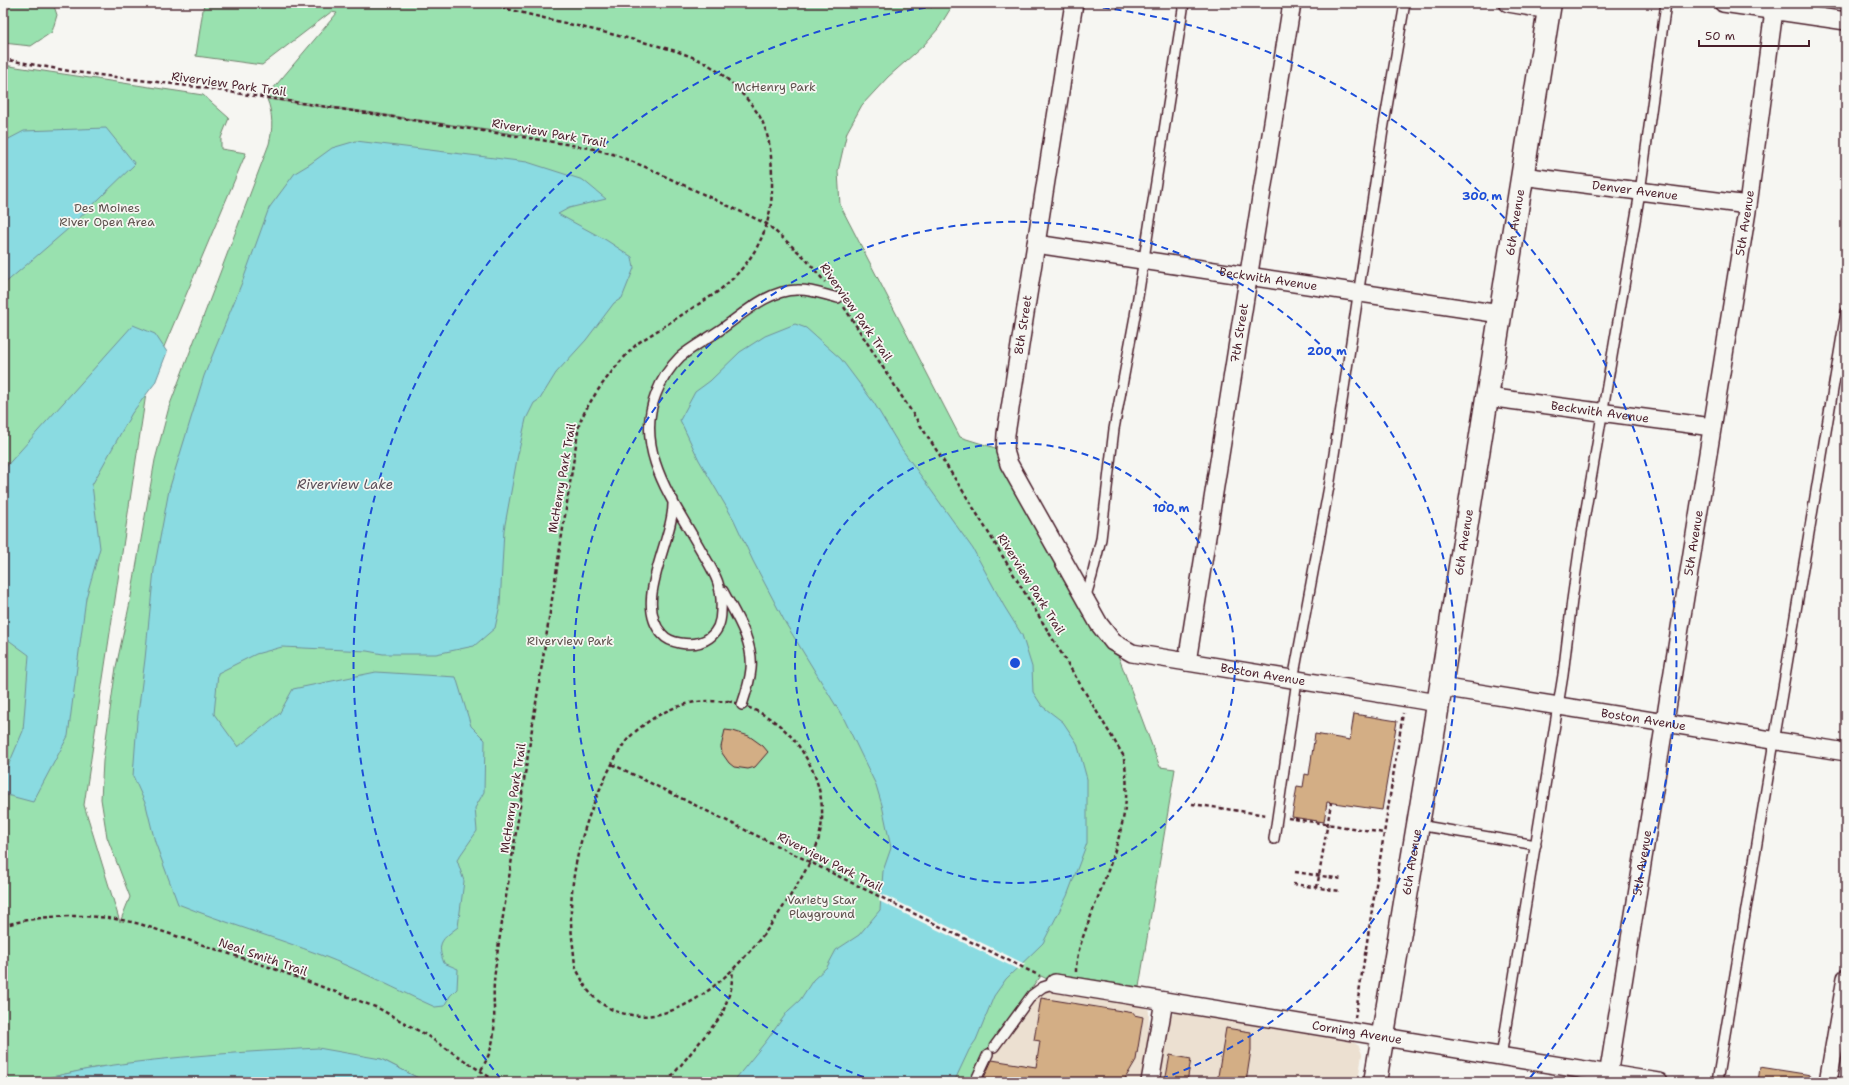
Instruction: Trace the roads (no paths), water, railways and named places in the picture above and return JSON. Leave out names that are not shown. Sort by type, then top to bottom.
[{"type":"main road","name":"6th Avenue","points":[[1375,1082],[1417,824],[1440,695],[1549,6]]},
{"type":"street","name":"8th Street","points":[[1074,3],[1006,434],[1005,451],[1009,464],[1100,624]]},
{"type":"street","name":"7th Street","points":[[1187,662],[1292,3]]},
{"type":"street","points":[[1508,3],[1549,6]]},
{"type":"street","points":[[1723,3],[1775,7],[1846,21]]},
{"type":"street","name":"5th Avenue","points":[[1607,1078],[1748,205],[1775,7]]},
{"type":"street","name":"Denver Avenue","points":[[1522,176],[1748,205]]},
{"type":"street","name":"Beckwith Avenue","points":[[1036,244],[1500,314]]},
{"type":"street","name":"Beckwith Avenue","points":[[1487,397],[1712,427]]},
{"type":"street","name":"Boston Avenue","points":[[1100,624],[1113,642],[1132,653],[1295,680],[1558,706],[1846,752]]},
{"type":"street","points":[[1828,1082],[1846,978]]},
{"type":"street","name":"Corning Avenue","points":[[1048,979],[1164,1001],[1383,1036],[1607,1078],[1659,1082]]},
{"type":"street","points":[[1150,1082],[1164,1001]]},
{"type":"lane","points":[[1085,599],[1101,539],[1114,429],[1127,363],[1184,3]]},
{"type":"lane","points":[[1274,839],[1295,680],[1330,481],[1383,130],[1405,3]]},
{"type":"lane","points":[[1501,1057],[1558,706],[1572,600],[1640,192],[1666,3]]},
{"type":"lane","points":[[742,705],[752,668],[751,652],[745,634],[719,582],[654,464],[648,432],[649,415],[659,386],[668,372],[681,357],[768,297],[785,291],[798,290],[838,298]]},
{"type":"lane","points":[[1718,1082],[1846,312]]},
{"type":"lane","points":[[673,500],[670,525],[654,579],[650,599],[654,620],[662,635],[674,642],[690,645],[703,643],[716,632],[721,616],[722,596],[719,582]]},
{"type":"lane","points":[[1417,824],[1536,845]]},
{"type":"lane","points":[[975,1082],[991,1051],[1032,995],[1043,987],[1048,979]]},
{"type":"water","points":[[106,128],[135,164],[68,229],[3,285],[3,142],[24,131]]},
{"type":"water","name":"Riverview Lake","points":[[356,141],[527,162],[583,180],[606,199],[569,208],[558,214],[606,240],[632,257],[634,268],[622,298],[614,303],[586,340],[556,373],[540,399],[534,403],[526,419],[504,530],[500,605],[495,628],[474,646],[436,654],[383,654],[367,651],[282,647],[256,654],[218,673],[214,714],[238,747],[279,714],[293,689],[376,672],[456,677],[471,726],[485,740],[484,792],[475,808],[477,831],[457,860],[464,881],[458,927],[444,938],[441,946],[444,963],[458,969],[457,989],[450,996],[444,1006],[435,1007],[336,961],[178,904],[155,842],[146,805],[133,776],[137,722],[154,570],[169,490],[204,376],[243,280],[269,208],[295,173],[332,148]]},
{"type":"water","points":[[795,324],[806,328],[841,359],[874,403],[901,448],[973,549],[1004,606],[1022,635],[1032,667],[1033,692],[1042,706],[1063,722],[1077,743],[1087,779],[1087,843],[1067,896],[1043,943],[1006,979],[994,996],[976,1040],[969,1050],[954,1082],[733,1082],[788,1011],[800,1000],[813,980],[827,967],[836,950],[859,935],[880,910],[883,871],[891,848],[882,805],[876,785],[844,719],[786,624],[753,561],[734,520],[699,460],[680,420],[695,392],[710,381],[740,352],[765,336]]},
{"type":"water","points":[[133,325],[155,334],[167,352],[155,383],[132,413],[92,485],[100,548],[86,598],[68,736],[33,802],[3,794],[3,778],[23,731],[29,655],[3,636],[3,470]]},
{"type":"water","points":[[318,1048],[381,1059],[426,1082],[29,1082],[100,1067],[154,1060]]},
{"type":"park label","name":"McHenry Park","points":[[775,87]]},
{"type":"park label","name":"Des Moines River Open Area","points":[[107,215]]},
{"type":"park label","name":"Riverview Park","points":[[570,641]]},
{"type":"park label","name":"Variety Star Playground","points":[[822,907]]}]
